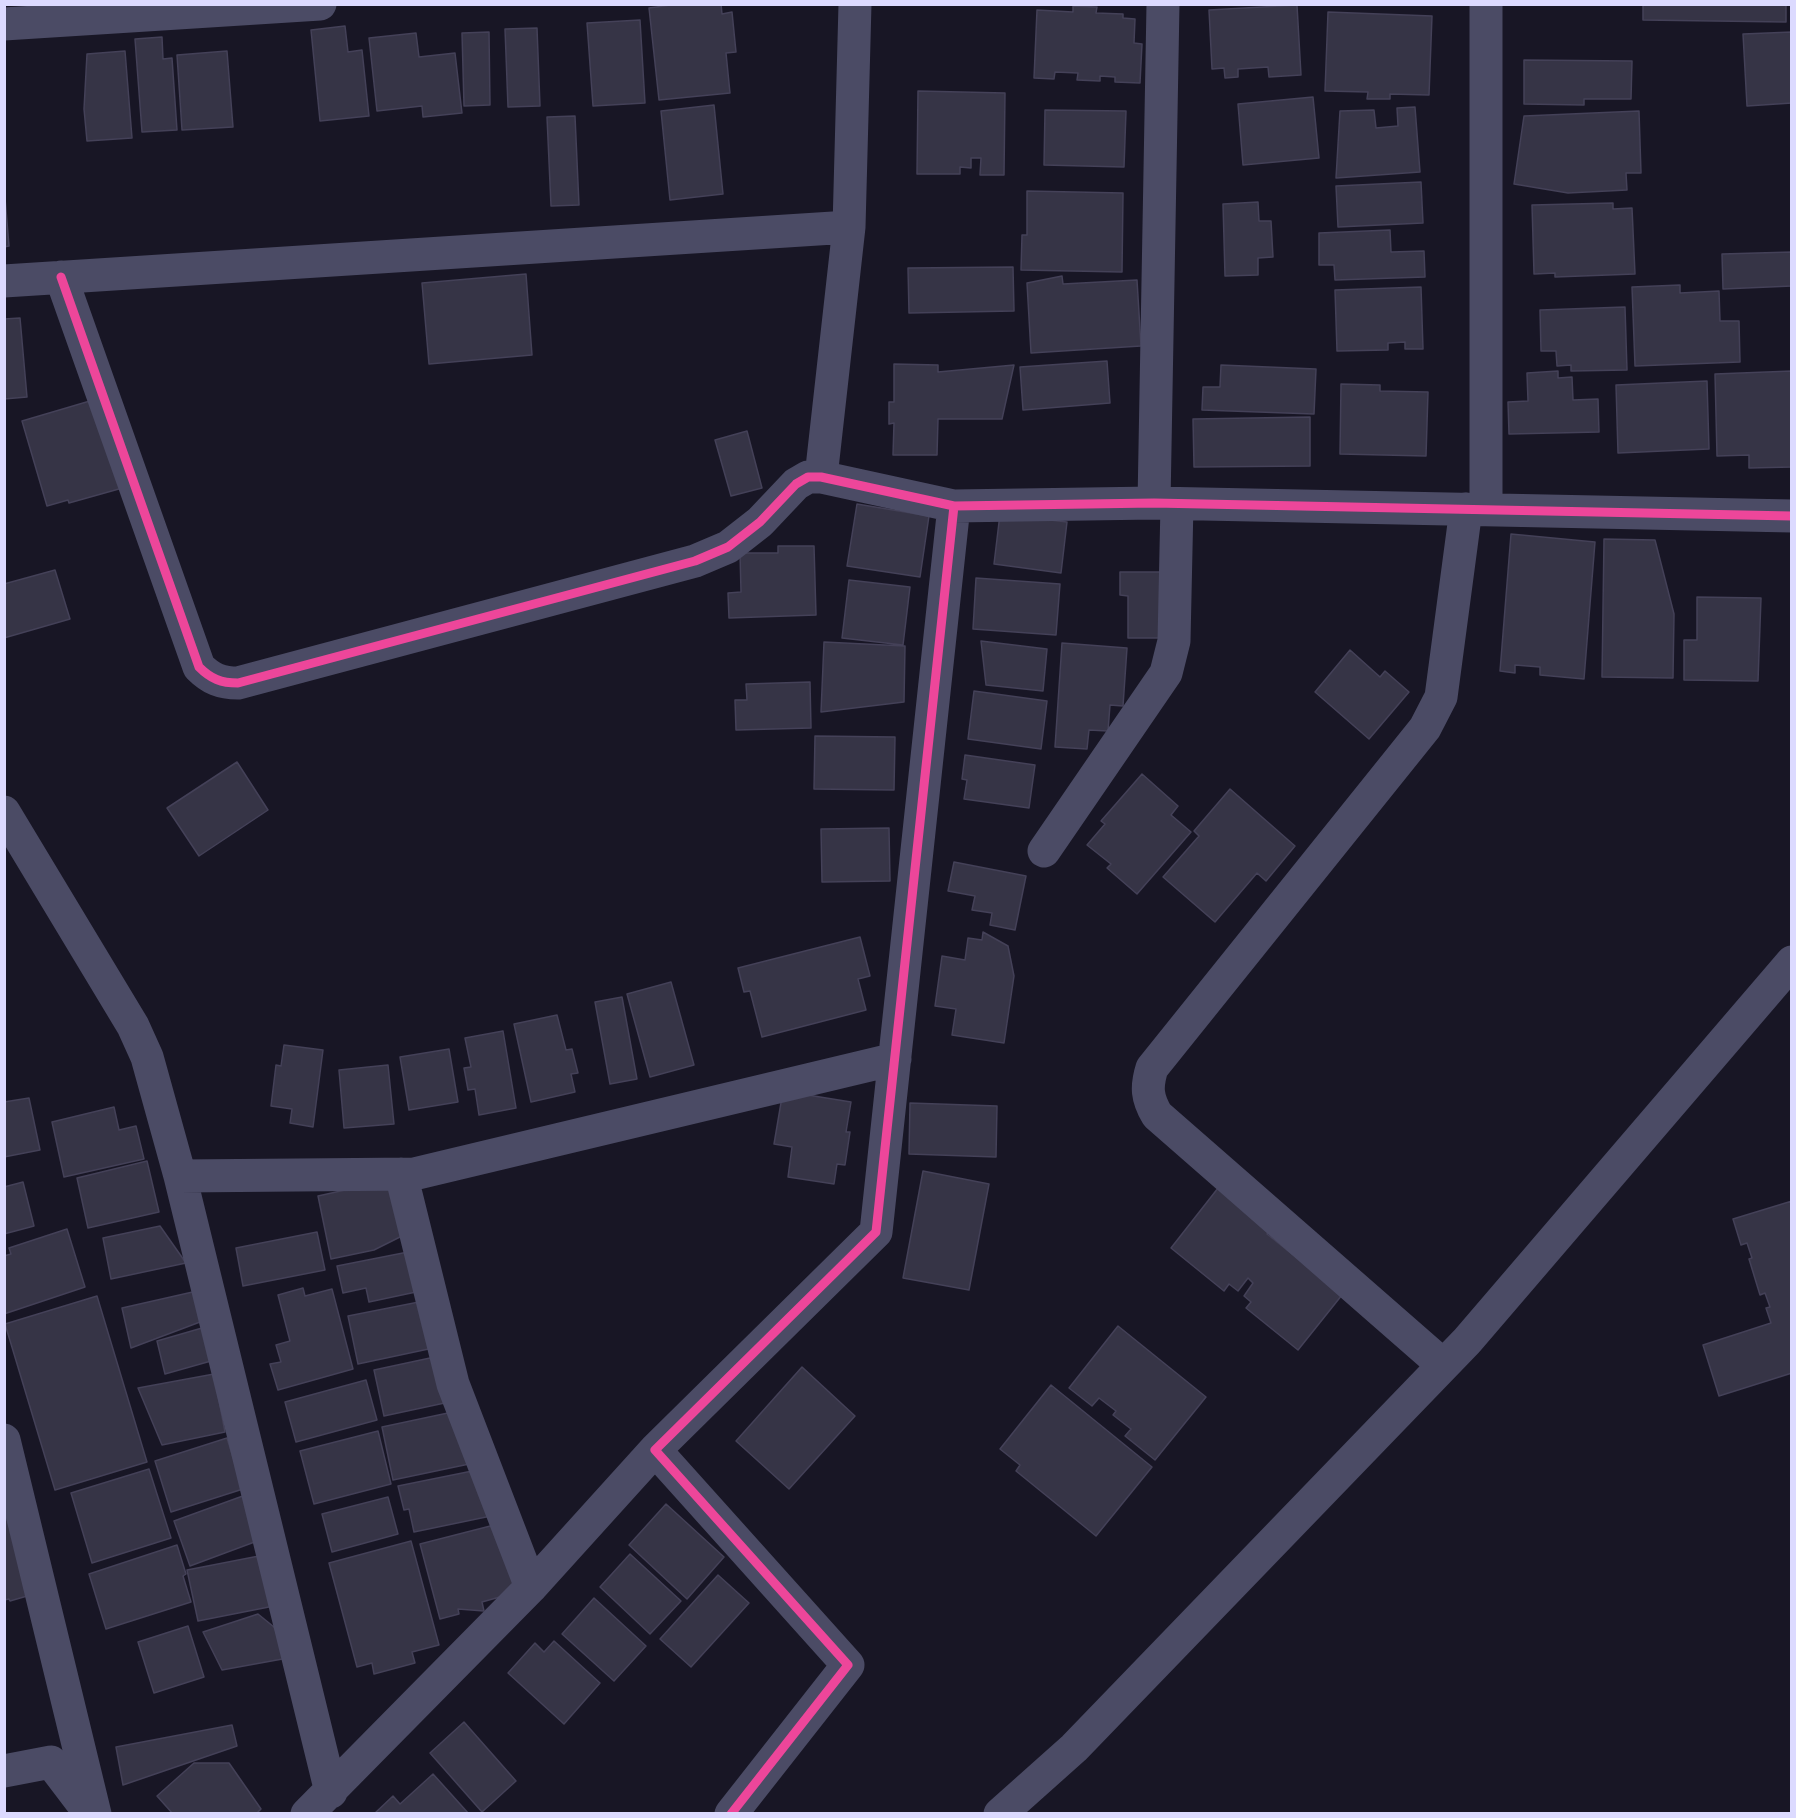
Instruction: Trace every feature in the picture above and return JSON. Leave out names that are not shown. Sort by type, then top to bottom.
[{"type":"street","points":[[4,24],[120,11],[320,4]]},
{"type":"street","points":[[821,477],[849,227],[855,4]]},
{"type":"street","points":[[1044,851],[1166,673],[1174,641],[1166,503],[1163,4]]},
{"type":"street","points":[[1443,1365],[1156,1115],[1148,1100],[1147,1082],[1152,1068],[1425,728],[1441,697],[1476,509],[1486,4]]},
{"type":"street","points":[[4,281],[849,227]]},
{"type":"street","points":[[61,278],[199,667],[209,677],[224,683],[238,683],[695,561],[728,547],[760,522],[796,484],[808,477],[821,477],[954,506],[1166,503],[1791,516]]},
{"type":"street","points":[[307,1814],[531,1587],[655,1450],[876,1232],[954,506]]},
{"type":"street","points":[[4,812],[133,1026],[147,1057],[180,1176],[331,1792]]},
{"type":"street","points":[[1000,1814],[1074,1748],[1443,1365],[1791,962]]},
{"type":"street","points":[[180,1176],[401,1174],[427,1171],[894,1059]]},
{"type":"street","points":[[401,1174],[453,1384],[531,1587]]},
{"type":"street","points":[[4,1440],[10,1485],[95,1814]]},
{"type":"street","points":[[655,1450],[848,1665],[731,1814]]},
{"type":"street","points":[[4,1771],[51,1762],[90,1814]]},
{"type":"building","points":[[678,4],[721,4],[722,14],[732,12],[736,52],[726,53],[730,93],[659,100],[649,8]]},
{"type":"building","points":[[1643,4],[1786,4],[1786,22],[1643,20]]},
{"type":"building","points":[[1297,5],[1301,75],[1269,77],[1268,67],[1238,69],[1238,77],[1225,78],[1224,68],[1212,69],[1209,10]]},
{"type":"building","points":[[1073,6],[1097,7],[1096,13],[1123,14],[1123,18],[1135,19],[1134,43],[1142,44],[1140,83],[1115,82],[1115,77],[1100,76],[1100,81],[1077,80],[1078,73],[1055,72],[1054,79],[1034,78],[1037,10],[1073,12]]},
{"type":"building","points":[[1328,12],[1432,16],[1429,95],[1390,94],[1390,99],[1367,99],[1368,92],[1325,91]]},
{"type":"building","points":[[640,20],[645,103],[593,106],[587,23]]},
{"type":"building","points":[[345,26],[348,52],[362,50],[369,116],[320,121],[311,30]]},
{"type":"building","points":[[537,28],[540,106],[508,107],[505,29]]},
{"type":"building","points":[[489,32],[490,105],[464,106],[462,33]]},
{"type":"building","points":[[1792,32],[1792,103],[1747,106],[1743,34]]},
{"type":"building","points":[[416,33],[419,57],[455,53],[462,113],[423,117],[422,106],[377,111],[369,38]]},
{"type":"building","points":[[162,37],[163,59],[172,58],[177,130],[142,132],[135,39]]},
{"type":"building","points":[[125,51],[132,138],[87,141],[84,109],[87,54]]},
{"type":"building","points":[[227,51],[233,127],[182,130],[177,55]]},
{"type":"building","points":[[1524,60],[1632,61],[1631,99],[1584,99],[1584,105],[1524,104]]},
{"type":"building","points":[[918,91],[1005,93],[1004,175],[980,175],[981,158],[971,158],[971,168],[960,167],[960,174],[917,174]]},
{"type":"building","points":[[1313,97],[1319,158],[1243,165],[1238,104]]},
{"type":"building","points":[[714,105],[723,194],[670,200],[661,111]]},
{"type":"building","points":[[1415,107],[1420,172],[1336,178],[1340,111],[1374,110],[1376,128],[1398,126],[1397,108]]},
{"type":"building","points":[[1045,110],[1126,111],[1124,167],[1044,165]]},
{"type":"building","points":[[1639,111],[1641,173],[1626,173],[1627,190],[1568,193],[1514,184],[1524,116]]},
{"type":"building","points":[[575,116],[579,205],[551,206],[547,117]]},
{"type":"building","points":[[1421,182],[1423,223],[1338,227],[1336,186]]},
{"type":"building","points":[[4,186],[9,246],[4,247]]},
{"type":"building","points":[[1027,191],[1123,193],[1122,272],[1021,270],[1022,235],[1027,235]]},
{"type":"building","points":[[1258,202],[1259,221],[1271,221],[1273,257],[1258,258],[1258,275],[1225,276],[1223,204]]},
{"type":"building","points":[[1613,203],[1613,209],[1632,208],[1635,274],[1555,277],[1555,273],[1534,274],[1532,205]]},
{"type":"building","points":[[1390,230],[1391,252],[1424,251],[1425,277],[1335,280],[1334,265],[1319,265],[1319,233]]},
{"type":"building","points":[[1792,252],[1792,286],[1723,289],[1722,254]]},
{"type":"building","points":[[1013,267],[1014,311],[909,313],[908,268]]},
{"type":"building","points":[[526,274],[532,355],[429,364],[422,283]]},
{"type":"building","points":[[1062,276],[1063,284],[1137,280],[1141,346],[1031,353],[1027,283]]},
{"type":"building","points":[[1680,285],[1680,293],[1719,291],[1720,321],[1739,321],[1740,362],[1635,366],[1632,287]]},
{"type":"building","points":[[1421,287],[1423,349],[1405,349],[1405,342],[1388,343],[1388,350],[1337,351],[1335,290]]},
{"type":"building","points":[[1625,307],[1627,370],[1571,371],[1571,365],[1557,366],[1556,351],[1541,351],[1540,310]]},
{"type":"building","points":[[20,318],[27,397],[4,399],[4,319]]},
{"type":"building","points":[[1107,361],[1110,403],[1023,410],[1020,367]]},
{"type":"building","points":[[894,364],[938,365],[938,372],[1014,365],[1002,419],[938,419],[937,455],[893,455],[894,423],[889,424],[889,402],[894,402]]},
{"type":"building","points":[[1221,365],[1316,369],[1314,414],[1202,410],[1203,387],[1220,387]]},
{"type":"building","points":[[1558,371],[1558,378],[1572,377],[1573,400],[1598,399],[1599,432],[1509,434],[1508,402],[1528,401],[1527,373]]},
{"type":"building","points":[[1792,371],[1792,467],[1749,468],[1749,455],[1717,456],[1715,374]]},
{"type":"building","points":[[1707,381],[1709,449],[1618,453],[1616,385]]},
{"type":"building","points":[[1341,384],[1380,385],[1380,391],[1428,392],[1426,456],[1340,454]]},
{"type":"building","points":[[100,398],[126,487],[69,503],[68,500],[47,506],[22,421]]},
{"type":"building","points":[[1310,417],[1310,466],[1194,467],[1193,419]]},
{"type":"building","points":[[747,431],[762,488],[731,496],[715,440]]},
{"type":"building","points":[[857,504],[929,516],[920,577],[847,566]]},
{"type":"building","points":[[1000,514],[1067,522],[1061,573],[994,564]]},
{"type":"building","points":[[1511,534],[1595,542],[1584,679],[1540,675],[1540,667],[1515,665],[1515,673],[1500,671]]},
{"type":"building","points":[[1604,539],[1655,540],[1674,614],[1673,678],[1602,677]]},
{"type":"building","points":[[778,546],[814,546],[816,615],[729,618],[728,593],[741,592],[740,553],[778,553]]},
{"type":"building","points":[[55,570],[70,619],[4,638],[4,584]]},
{"type":"building","points":[[1120,572],[1168,572],[1169,638],[1128,638],[1128,596],[1120,595]]},
{"type":"building","points":[[976,578],[1060,584],[1056,635],[973,629]]},
{"type":"building","points":[[849,580],[910,587],[903,645],[842,638]]},
{"type":"building","points":[[1697,597],[1761,598],[1758,681],[1684,680],[1684,640],[1697,640]]},
{"type":"building","points":[[981,641],[1047,649],[1043,691],[986,685]]},
{"type":"building","points":[[824,642],[905,646],[904,702],[821,712]]},
{"type":"building","points":[[1062,643],[1127,648],[1123,706],[1110,705],[1108,731],[1089,730],[1087,749],[1055,747]]},
{"type":"building","points":[[1350,650],[1380,677],[1385,671],[1409,692],[1369,739],[1315,692]]},
{"type":"building","points":[[810,682],[811,728],[736,730],[735,700],[747,700],[746,684]]},
{"type":"building","points":[[974,691],[1047,701],[1041,749],[968,739]]},
{"type":"building","points":[[815,736],[895,737],[894,790],[814,789]]},
{"type":"building","points":[[965,755],[1035,765],[1029,808],[964,799],[967,780],[962,779]]},
{"type":"building","points":[[237,762],[268,810],[199,856],[167,808]]},
{"type":"building","points":[[1142,774],[1178,806],[1171,815],[1191,832],[1137,894],[1107,868],[1111,864],[1087,845],[1105,824],[1101,821]]},
{"type":"building","points":[[1230,789],[1295,846],[1266,881],[1257,873],[1215,922],[1163,877],[1199,836],[1194,831]]},
{"type":"building","points":[[889,828],[890,881],[822,882],[821,829]]},
{"type":"building","points":[[954,862],[1026,876],[1015,930],[990,925],[992,913],[972,910],[975,896],[948,891]]},
{"type":"building","points":[[983,932],[1008,946],[1014,976],[1004,1043],[952,1035],[956,1009],[935,1006],[942,956],[965,960],[968,938],[982,940]]},
{"type":"building","points":[[860,937],[870,976],[858,979],[866,1010],[762,1037],[750,991],[744,992],[738,968]]},
{"type":"building","points":[[671,982],[694,1065],[650,1077],[627,994]]},
{"type":"building","points":[[622,997],[637,1079],[610,1084],[595,1002]]},
{"type":"building","points":[[557,1015],[566,1050],[572,1049],[578,1073],[571,1074],[575,1092],[531,1102],[514,1024]]},
{"type":"building","points":[[503,1031],[516,1108],[479,1115],[475,1089],[468,1090],[464,1068],[471,1067],[465,1038]]},
{"type":"building","points":[[284,1045],[323,1050],[313,1127],[290,1123],[292,1109],[271,1106],[276,1065],[281,1066]]},
{"type":"building","points":[[449,1049],[458,1102],[409,1110],[400,1057]]},
{"type":"building","points":[[388,1065],[394,1124],[344,1128],[339,1070]]},
{"type":"building","points":[[783,1091],[851,1102],[846,1132],[850,1132],[845,1165],[837,1164],[834,1184],[788,1177],[792,1147],[774,1144]]},
{"type":"building","points":[[29,1098],[40,1150],[4,1157],[4,1102]]},
{"type":"building","points":[[910,1103],[997,1106],[996,1157],[909,1154]]},
{"type":"building","points":[[114,1107],[119,1130],[136,1126],[144,1159],[64,1177],[52,1122]]},
{"type":"building","points":[[147,1161],[159,1212],[88,1228],[77,1178]]},
{"type":"building","points":[[923,1171],[989,1184],[969,1290],[903,1278]]},
{"type":"building","points":[[23,1182],[34,1226],[4,1234],[4,1187]]},
{"type":"building","points":[[1222,1183],[1274,1225],[1267,1234],[1297,1258],[1350,1285],[1298,1350],[1246,1308],[1251,1302],[1244,1296],[1253,1283],[1248,1278],[1238,1291],[1229,1284],[1224,1291],[1171,1248]]},
{"type":"building","points":[[401,1185],[410,1232],[374,1250],[331,1259],[318,1196],[363,1186]]},
{"type":"building","points":[[1792,1201],[1792,1373],[1719,1396],[1703,1345],[1771,1323],[1766,1308],[1770,1307],[1765,1293],[1760,1295],[1749,1259],[1752,1258],[1747,1243],[1741,1245],[1733,1219]]},
{"type":"building","points":[[160,1226],[186,1263],[111,1279],[103,1238]]},
{"type":"building","points":[[67,1229],[85,1287],[4,1314],[4,1256],[11,1254],[9,1248]]},
{"type":"building","points":[[317,1232],[325,1270],[243,1286],[236,1248]]},
{"type":"building","points":[[408,1252],[416,1292],[369,1302],[366,1288],[343,1293],[337,1266]]},
{"type":"building","points":[[303,1288],[305,1296],[332,1289],[353,1369],[278,1390],[270,1364],[281,1362],[276,1345],[290,1341],[278,1295]]},
{"type":"building","points":[[197,1291],[208,1319],[131,1348],[122,1308]]},
{"type":"building","points":[[97,1296],[147,1462],[55,1490],[5,1324]]},
{"type":"building","points":[[429,1300],[438,1347],[358,1364],[348,1316]]},
{"type":"building","points":[[1118,1326],[1206,1397],[1155,1460],[1125,1436],[1131,1429],[1113,1415],[1116,1411],[1099,1398],[1092,1406],[1069,1388]]},
{"type":"building","points":[[202,1328],[211,1361],[165,1374],[157,1341]]},
{"type":"building","points":[[444,1355],[454,1401],[384,1416],[374,1370]]},
{"type":"building","points":[[802,1367],[855,1416],[789,1489],[736,1441]]},
{"type":"building","points":[[214,1374],[225,1432],[162,1445],[138,1388]]},
{"type":"building","points":[[366,1380],[377,1420],[296,1442],[285,1402]]},
{"type":"building","points":[[1051,1385],[1152,1467],[1096,1536],[1016,1471],[1020,1465],[1000,1449]]},
{"type":"building","points":[[462,1410],[474,1463],[393,1480],[382,1427]]},
{"type":"building","points":[[378,1431],[391,1484],[314,1504],[300,1451]]},
{"type":"building","points":[[227,1438],[243,1489],[171,1512],[155,1461]]},
{"type":"building","points":[[149,1469],[171,1538],[92,1563],[71,1493]]},
{"type":"building","points":[[482,1469],[491,1516],[414,1532],[409,1509],[404,1510],[398,1486]]},
{"type":"building","points":[[251,1493],[268,1537],[190,1566],[174,1521]]},
{"type":"building","points":[[388,1497],[398,1534],[332,1552],[322,1514]]},
{"type":"building","points":[[666,1504],[724,1557],[687,1599],[629,1545]]},
{"type":"building","points":[[4,1511],[34,1594],[10,1601],[9,1599],[4,1600]]},
{"type":"building","points":[[502,1523],[521,1591],[482,1602],[484,1611],[458,1609],[459,1614],[440,1619],[420,1544]]},
{"type":"building","points":[[411,1541],[439,1645],[412,1652],[415,1663],[374,1674],[372,1663],[357,1667],[329,1563]]},
{"type":"building","points":[[177,1545],[186,1574],[183,1576],[191,1602],[106,1629],[89,1574]]},
{"type":"building","points":[[630,1554],[681,1601],[650,1634],[600,1587]]},
{"type":"building","points":[[264,1555],[274,1606],[198,1621],[187,1570]]},
{"type":"building","points":[[718,1575],[749,1603],[691,1667],[660,1639]]},
{"type":"building","points":[[594,1598],[646,1646],[614,1681],[562,1634]]},
{"type":"building","points":[[258,1614],[274,1627],[288,1658],[222,1670],[203,1632]]},
{"type":"building","points":[[188,1626],[204,1677],[154,1693],[138,1642]]},
{"type":"building","points":[[554,1641],[600,1683],[564,1724],[508,1673],[535,1643],[544,1652]]},
{"type":"building","points":[[464,1722],[516,1781],[482,1812],[430,1753]]},
{"type":"building","points":[[232,1725],[237,1746],[123,1785],[116,1747]]},
{"type":"building","points":[[194,1763],[229,1763],[261,1809],[256,1814],[173,1814],[157,1796]]},
{"type":"building","points":[[433,1774],[469,1814],[374,1814],[393,1796],[400,1804]]},
{"type":"cycle path","points":[[61,277],[199,667],[208,675],[221,681],[238,683],[695,561],[728,547],[760,522],[796,484],[808,477],[821,477],[954,506]]},
{"type":"cycle path","points":[[731,1814],[848,1665],[655,1450],[876,1232],[954,506],[1154,503],[1792,516]]}]
